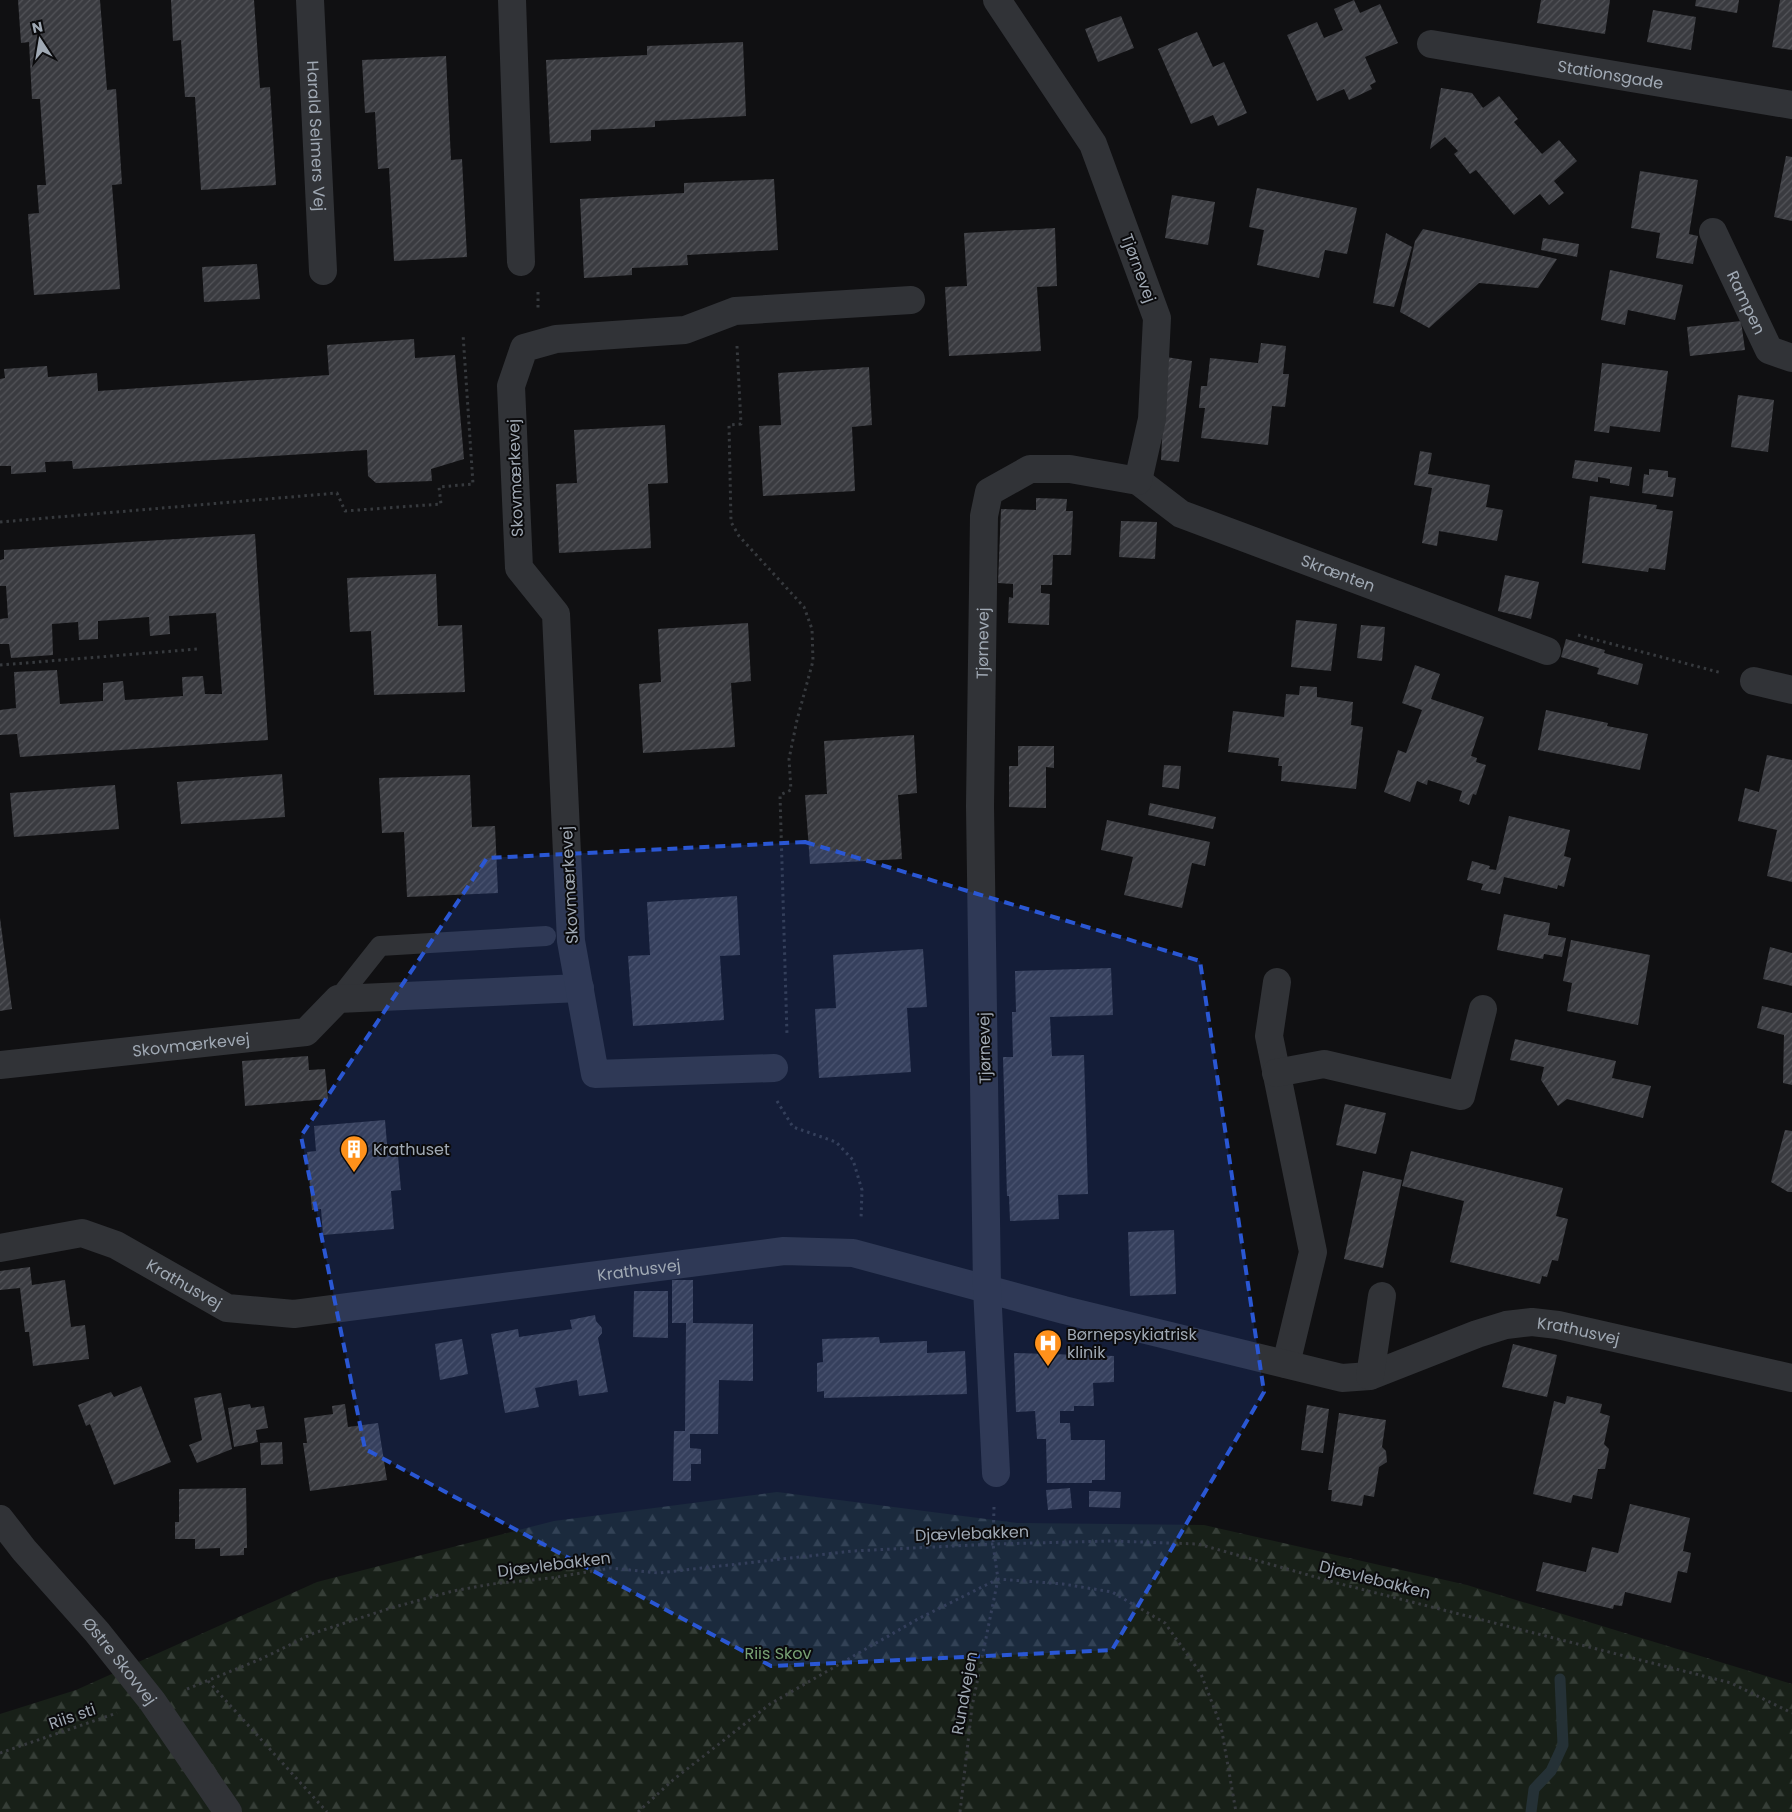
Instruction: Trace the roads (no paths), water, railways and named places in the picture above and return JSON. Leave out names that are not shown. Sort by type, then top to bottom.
[{"type":"street","name":"Harald Selmers Vej","points":[[310,0],[323,271]]},
{"type":"street","points":[[512,0],[521,262]]},
{"type":"street","name":"Tjørnevej","points":[[996,1473],[987,1288],[980,806],[984,516],[989,492],[1030,469],[1070,470],[1138,481],[1152,419],[1157,318],[1093,144],[997,0]]},
{"type":"street","name":"Stationsgade","points":[[1431,44],[1792,106]]},
{"type":"street","name":"Rampen","points":[[1713,232],[1769,350],[1792,358]]},
{"type":"street","name":"Skovmærkevej","points":[[774,1068],[595,1074],[572,941],[556,614],[519,568],[511,386],[524,348],[556,339],[685,330],[735,311],[910,300]]},
{"type":"street","name":"Skrænten","points":[[1138,481],[1181,514],[1547,651]]},
{"type":"street","points":[[1754,681],[1792,690]]},
{"type":"street","points":[[1277,982],[1269,1036],[1313,1252],[1286,1364]]},
{"type":"street","points":[[338,999],[580,988]]},
{"type":"street","name":"Skovmærkevej","points":[[0,1065],[306,1032],[338,999]]},
{"type":"street","points":[[1276,1072],[1324,1064],[1461,1096],[1483,1009]]},
{"type":"street","name":"Krathusvej","points":[[0,1248],[82,1234],[116,1245],[227,1308],[294,1314],[784,1250],[853,1254],[987,1288],[1064,1310],[1342,1378],[1370,1376],[1506,1324],[1532,1322],[1558,1325],[1792,1378]]},
{"type":"street","points":[[1370,1376],[1382,1296]]},
{"type":"street","name":"Østre Skovvej","points":[[0,1519],[24,1550],[97,1632],[152,1701],[228,1812]]},
{"type":"lane","points":[[338,999],[380,946],[546,936]]},
{"type":"waterway","points":[[1531,1812],[1534,1789],[1551,1771],[1563,1745],[1560,1679]]},
{"type":"place","name":"Krathuset","points":[[354,1173]]},
{"type":"place","name":"Børnepsykiatrisk klinik","points":[[1048,1367]]},
{"type":"park label","name":"Riis Skov","points":[[778,1653]]}]
